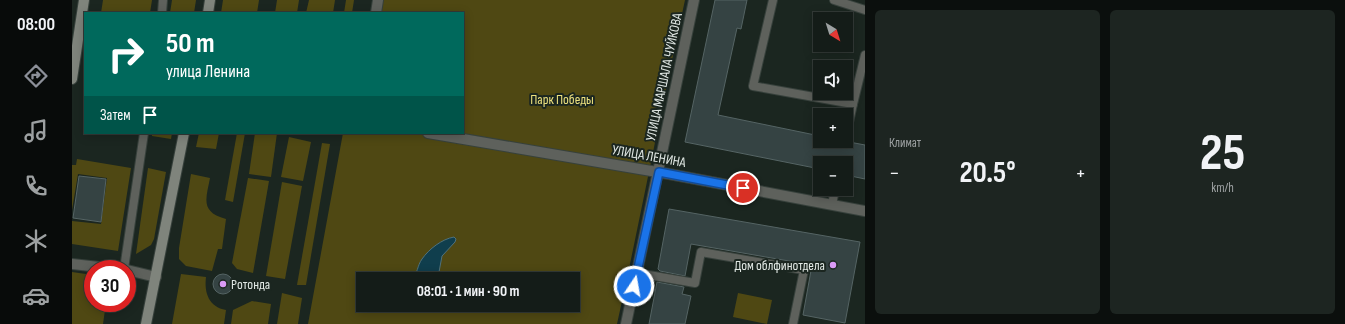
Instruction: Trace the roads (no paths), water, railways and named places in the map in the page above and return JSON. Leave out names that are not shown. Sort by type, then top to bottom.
[{"type":"main road","points":[[72,79],[84,0]]},
{"type":"main road","points":[[208,12],[210,0]]},
{"type":"main road","points":[[146,324],[184,134]]},
{"type":"street","points":[[376,12],[378,0]]},
{"type":"street","name":"УЛИЦА МАРШАЛА ЧУЙКОВА","points":[[626,324],[694,0]]},
{"type":"street","name":"УЛИЦА ЛЕНИНА","points":[[434,134],[659,172],[865,211]]},
{"type":"street","points":[[72,264],[84,265]]},
{"type":"street","points":[[136,272],[156,277]]},
{"type":"lane","points":[[162,12],[164,0]]},
{"type":"lane","points":[[773,0],[752,86],[853,104]]},
{"type":"lane","points":[[834,0],[865,10]]},
{"type":"lane","points":[[852,108],[865,55]]},
{"type":"lane","points":[[125,260],[144,134]]},
{"type":"lane","points":[[832,204],[834,196]]},
{"type":"lane","points":[[637,273],[696,284],[701,252],[804,270],[793,324]]},
{"type":"water","points":[[454,237],[456,239],[442,256],[439,272],[416,272],[425,255],[440,242]]},
{"type":"place","name":"Дом облфинотдела","points":[[833,265]]},
{"type":"place","name":"Ротонда","points":[[223,284]]},
{"type":"park label","name":"Парк Победы","points":[[562,99]]}]
